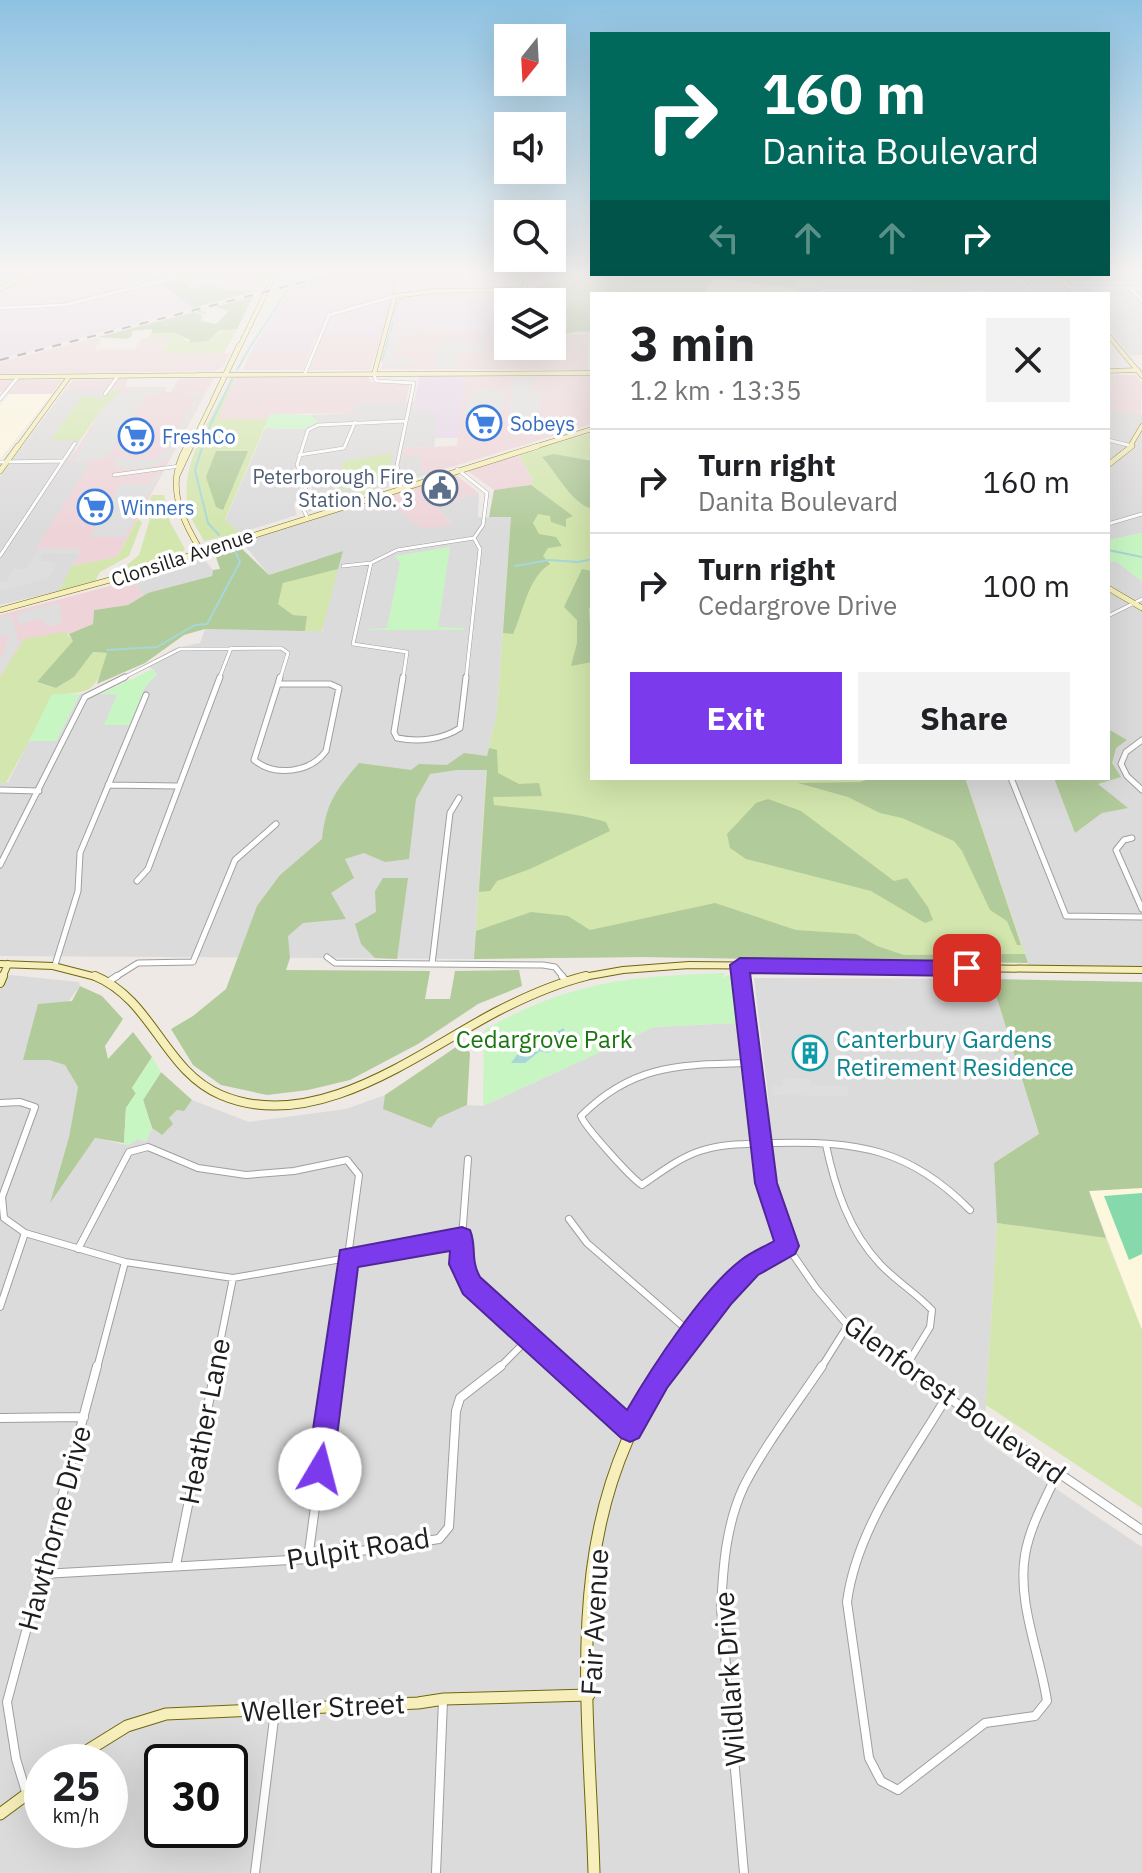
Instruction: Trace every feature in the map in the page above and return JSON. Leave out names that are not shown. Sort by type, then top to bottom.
[{"type":"main road","points":[[201,551],[178,508],[176,478],[191,441],[235,357]]},
{"type":"main road","points":[[374,373],[378,357]]},
{"type":"main road","points":[[1110,371],[1141,372]]},
{"type":"main road","points":[[0,377],[590,373]]},
{"type":"main road","points":[[0,471],[3,462],[69,377]]},
{"type":"main road","points":[[1110,463],[1132,446],[1142,426]]},
{"type":"main road","name":"Clonsilla Avenue","points":[[0,610],[96,585],[590,430]]},
{"type":"main road","points":[[194,539],[202,544],[220,545]]},
{"type":"main road","points":[[187,556],[193,549],[194,539]]},
{"type":"main road","points":[[1110,589],[1142,608]]},
{"type":"main road","points":[[0,983],[4,964],[55,965],[89,973],[108,982],[133,1001],[182,1069],[207,1090],[241,1103],[282,1104],[326,1096],[368,1083],[483,1016],[566,981],[649,969],[740,965],[1142,970]]},
{"type":"main road","name":"Glenforest Boulevard","points":[[740,965],[760,1144],[769,1194],[787,1246]]},
{"type":"main road","name":"Fair Avenue","points":[[594,1873],[589,1695],[591,1567],[614,1466],[630,1429],[659,1380],[723,1295],[750,1267],[787,1246]]},
{"type":"main road","name":"Weller Street","points":[[98,1744],[127,1726],[166,1714],[418,1703],[444,1699],[589,1695]]},
{"type":"main road","points":[[0,1814],[24,1797]]},
{"type":"street","points":[[305,373],[311,357]]},
{"type":"street","points":[[374,373],[373,380],[376,381],[414,383],[396,474],[401,487]]},
{"type":"street","points":[[105,394],[118,376]]},
{"type":"street","points":[[0,399],[18,377]]},
{"type":"street","points":[[307,517],[301,504],[307,484],[297,465],[311,428],[355,422],[406,421]]},
{"type":"street","points":[[299,455],[344,448],[355,422]]},
{"type":"street","points":[[1110,440],[1132,446]]},
{"type":"street","points":[[0,556],[75,443]]},
{"type":"street","points":[[3,462],[63,461]]},
{"type":"street","points":[[114,475],[180,466]]},
{"type":"street","points":[[343,566],[371,563],[397,550],[474,538],[483,525],[487,493],[457,469]]},
{"type":"street","points":[[1110,523],[1142,514]]},
{"type":"street","points":[[371,563],[352,641],[358,647],[407,652],[394,732],[397,738],[413,740],[455,732],[460,728],[480,549],[474,538]]},
{"type":"street","points":[[1110,615],[1142,599]]},
{"type":"street","points":[[0,865],[85,697],[184,648],[281,648],[288,653],[278,684],[254,760],[268,768],[313,765],[322,761],[339,688],[330,684],[278,684]]},
{"type":"street","points":[[137,881],[148,869],[231,648]]},
{"type":"street","points":[[55,965],[78,891],[80,853],[146,695]]},
{"type":"street","points":[[1142,740],[1125,751],[1120,759],[1122,770],[1142,790]]},
{"type":"street","points":[[1012,780],[1066,916],[1142,917]]},
{"type":"street","points":[[108,785],[178,786]]},
{"type":"street","points":[[0,790],[39,791]]},
{"type":"street","points":[[432,964],[450,813],[459,798]]},
{"type":"street","points":[[108,982],[138,963],[193,962],[235,860],[276,824]]},
{"type":"street","points":[[1132,838],[1124,840],[1116,850],[1142,909]]},
{"type":"street","points":[[327,957],[335,963],[543,965],[555,967],[566,981]]},
{"type":"street","points":[[751,1063],[674,1065],[649,1073],[590,1105],[581,1116],[584,1127],[610,1148],[628,1177],[642,1185],[688,1155],[708,1148],[760,1144],[871,1148],[953,1191],[970,1210]]},
{"type":"street","points":[[0,1103],[20,1102],[35,1107],[1,1208],[4,1218],[25,1233],[78,1249],[125,1262],[233,1278],[462,1238]]},
{"type":"street","points":[[826,1145],[833,1182],[852,1228],[893,1276],[919,1295],[932,1310],[930,1327],[905,1368]]},
{"type":"street","points":[[78,1249],[129,1152],[148,1147],[174,1162],[225,1176],[263,1175],[347,1160],[359,1175],[308,1559]]},
{"type":"street","points":[[468,1159],[460,1264],[471,1286],[630,1429]]},
{"type":"street","points":[[569,1219],[587,1243],[693,1335]]},
{"type":"street","points":[[0,1307],[25,1233]]},
{"type":"street","name":"Glenforest Boulevard","points":[[787,1246],[816,1288],[848,1325],[946,1398],[1142,1530]]},
{"type":"street","name":"Hawthorne Drive","points":[[24,1785],[16,1759],[7,1702],[125,1262]]},
{"type":"street","name":"Heather Lane","points":[[176,1565],[233,1278]]},
{"type":"street","name":"Wildlark Drive","points":[[744,1873],[721,1608],[731,1525],[744,1487],[848,1325]]},
{"type":"street","name":"Pulpit Road","points":[[43,1574],[308,1559],[439,1539],[449,1527],[456,1411],[460,1398],[499,1368],[528,1339]]},
{"type":"street","points":[[946,1398],[860,1547],[847,1582],[847,1602],[869,1758],[881,1781],[898,1790],[985,1723],[1035,1716],[1047,1701],[1027,1601],[1024,1566],[1031,1533],[1057,1474]]},
{"type":"street","points":[[0,1418],[84,1417]]},
{"type":"street","points":[[436,1873],[444,1699]]},
{"type":"street","points":[[255,1873],[275,1710]]},
{"type":"shaded area","points":[[18,357],[228,357],[223,367],[214,371],[0,374],[0,362]]},
{"type":"shaded area","points":[[248,357],[308,357],[303,370],[243,370]]},
{"type":"shaded area","points":[[314,357],[374,357],[370,370],[309,370]]},
{"type":"shaded area","points":[[384,357],[566,360],[566,357],[588,357],[588,370],[381,369]]},
{"type":"shaded area","points":[[386,357],[413,359],[412,366],[384,366]]},
{"type":"shaded area","points":[[437,357],[456,357],[454,368],[435,368]]},
{"type":"shaded area","points":[[1110,375],[1136,375],[1142,383],[1141,414],[1110,410]]},
{"type":"shaded area","points":[[367,376],[372,383],[410,383],[406,402],[356,402],[352,413],[271,414],[268,419],[217,419],[235,377]]},
{"type":"shaded area","points":[[419,376],[465,376],[458,438],[435,438],[438,411],[413,411]]},
{"type":"shaded area","points":[[465,376],[590,376],[590,425],[425,475],[421,467],[422,455],[401,457],[404,448],[457,446]]},
{"type":"shaded area","points":[[530,377],[533,380],[530,390],[541,390],[538,433],[513,433],[513,410],[509,409],[514,378]]},
{"type":"shaded area","points":[[214,378],[117,557],[72,566],[82,549],[36,548],[91,462],[69,461],[102,409],[121,390],[65,390],[73,380],[128,379],[125,387],[167,387],[165,392],[171,392],[178,379]]},
{"type":"shaded area","points":[[0,380],[62,380],[52,394],[10,394],[0,392]]},
{"type":"shaded area","points":[[133,388],[165,388],[163,393],[147,394],[107,458],[73,461],[104,408],[121,393],[129,393]]},
{"type":"shaded area","points":[[501,389],[502,397],[505,397],[503,412],[463,414],[471,390]]},
{"type":"shaded area","points":[[65,390],[115,390],[53,440],[80,440],[69,461],[92,462],[37,548],[82,549],[59,591],[0,605],[0,476]]},
{"type":"shaded area","points":[[187,392],[205,392],[167,462],[160,460],[163,463],[144,468],[117,468],[114,458],[158,460],[167,450],[197,396],[185,395]]},
{"type":"shaded area","points":[[10,394],[52,394],[0,459],[0,406]]},
{"type":"shaded area","points":[[355,402],[414,402],[413,411],[439,411],[434,447],[404,448],[402,456],[423,455],[421,467],[425,475],[374,492],[376,479],[392,453],[342,490],[351,488],[359,496],[308,512],[312,488],[310,476],[305,467],[293,469],[301,486],[294,506],[297,515],[240,533],[225,521],[265,428],[304,429],[318,422],[310,415],[351,413]]},
{"type":"shaded area","points":[[1110,410],[1142,414],[1142,533],[1110,540]]},
{"type":"shaded area","points":[[518,454],[533,480],[531,485],[494,490],[468,471]]},
{"type":"shaded area","points":[[161,473],[125,537],[89,537],[121,484],[150,484]]},
{"type":"shaded area","points":[[455,474],[479,493],[437,506],[452,525],[422,529],[384,497]]},
{"type":"shaded area","points":[[479,493],[478,517],[511,517],[497,713],[487,756],[474,959],[0,956],[0,783],[8,782],[29,741],[56,741],[80,694],[118,694],[129,725],[145,687],[157,674],[147,664],[175,648],[200,643],[205,629],[323,631],[317,559],[269,575],[242,542],[384,497],[452,524],[436,506]]},
{"type":"shaded area","points":[[39,549],[81,550],[79,554],[43,553],[38,561],[57,562],[49,578],[0,591],[0,582],[6,581],[14,569],[26,569]]},
{"type":"shaded area","points":[[202,557],[213,570],[212,576],[143,596],[132,580]]},
{"type":"shaded area","points":[[1110,562],[1117,562],[1142,581],[1142,967],[1029,966],[966,780],[1110,780]]},
{"type":"shaded area","points":[[132,580],[143,596],[128,605],[94,610],[93,624],[69,634],[24,639],[0,677],[0,615]]},
{"type":"shaded area","points":[[59,603],[62,623],[47,627],[44,620],[34,620],[19,624],[16,616],[21,612]]},
{"type":"shaded area","points":[[0,616],[12,616],[18,641],[21,641],[0,675],[0,659],[10,637],[0,636]]},
{"type":"shaded area","points":[[0,974],[79,982],[80,986],[24,1060],[49,1060],[65,1065],[78,1087],[69,1137],[51,1199],[95,1138],[127,1145],[138,1139],[146,1141],[152,1128],[162,1135],[169,1118],[177,1110],[184,1111],[192,1100],[249,1122],[346,1109],[385,1095],[384,1109],[438,1118],[467,1105],[483,1106],[654,1027],[738,1023],[746,1104],[769,1104],[754,978],[991,979],[1039,1135],[994,1163],[997,1223],[984,1440],[1142,1547],[1142,1873],[0,1873]]},
{"type":"shaded area","points":[[782,1078],[810,1079],[812,1086],[847,1086],[849,1096],[773,1095],[772,1086],[783,1086]]},
{"type":"shaded area","points":[[1142,1188],[1142,1330],[1089,1190]]},
{"type":"green space","points":[[231,379],[234,379],[218,419],[268,419],[225,520],[240,533],[204,541],[190,514],[187,479],[198,444]]},
{"type":"green space","points":[[115,390],[122,390],[102,409],[80,440],[51,440],[83,395],[99,399]]},
{"type":"green space","points":[[270,414],[310,415],[319,422],[304,429],[265,428]]},
{"type":"green space","points":[[590,434],[590,780],[966,780],[1028,963],[643,957],[474,959],[487,756],[497,713],[511,517],[533,480],[518,454]]},
{"type":"green space","points":[[216,451],[248,451],[223,510],[216,507],[206,477]]},
{"type":"green space","points":[[392,453],[390,475],[376,479],[374,492],[359,496],[351,488],[341,490],[339,476],[344,461]]},
{"type":"green space","points":[[554,454],[590,461],[590,508],[577,501],[542,457]]},
{"type":"green space","points":[[531,485],[573,516],[566,519],[566,527],[551,522],[550,516],[538,514],[533,523],[539,534],[556,537],[562,546],[548,548],[543,556],[550,564],[531,586],[513,634],[503,633],[511,517],[489,517],[494,490]]},
{"type":"green space","points":[[152,495],[164,495],[170,522],[185,549],[180,554],[114,576],[139,555],[150,519],[141,515]]},
{"type":"green space","points":[[138,519],[142,522],[129,556],[100,572],[95,581],[59,591],[72,566],[117,557]]},
{"type":"green space","points":[[1142,533],[1142,581],[1117,562],[1110,562],[1110,540]]},
{"type":"green space","points":[[239,546],[269,575],[343,551],[338,569],[283,583],[278,604],[293,615],[307,616],[305,631],[205,629],[184,635],[145,663],[97,684],[107,653],[93,652],[74,677],[56,688],[37,682],[73,641],[69,634],[93,624],[94,610],[128,605],[148,593],[212,576],[213,570],[220,569],[215,554]]},
{"type":"green space","points":[[450,547],[438,627],[464,630],[362,630],[387,628],[400,563],[395,556]]},
{"type":"green space","points":[[338,569],[322,631],[305,631],[307,616],[293,615],[278,604],[283,582]]},
{"type":"green space","points":[[582,569],[590,571],[590,662],[571,666],[577,643],[577,620],[564,607]]},
{"type":"green space","points":[[65,632],[74,641],[38,683],[56,688],[74,677],[93,652],[108,653],[97,681],[92,687],[78,693],[55,694],[6,783],[0,783],[0,677],[24,639]]},
{"type":"green space","points":[[153,669],[157,674],[145,687],[129,725],[104,725],[117,695],[100,694]]},
{"type":"green space","points":[[52,694],[80,694],[56,741],[29,741]]},
{"type":"green space","points":[[1110,730],[1127,740],[1116,748],[1112,763],[1121,777],[1098,784],[1128,808],[1102,813],[1075,833],[1055,780],[1110,780]]},
{"type":"green space","points":[[489,748],[497,750],[498,773],[519,784],[539,783],[542,796],[493,797],[494,805],[592,818],[606,822],[610,831],[497,881],[490,891],[479,892],[487,770],[430,774],[416,799],[409,859],[385,862],[364,853],[345,859],[354,878],[331,893],[346,919],[303,923],[288,936],[290,958],[286,970],[430,971],[425,999],[450,999],[455,971],[519,970],[522,986],[478,1004],[418,1044],[350,1080],[267,1095],[221,1085],[193,1065],[171,1029],[193,1016],[226,989],[257,906],[280,875],[322,839],[333,798],[359,763],[411,770],[419,764],[447,765],[464,753],[487,756]]},
{"type":"green space","points":[[966,780],[1021,945],[1017,945],[1007,921],[990,910],[962,851],[954,841],[902,818],[880,813],[848,797],[798,783]]},
{"type":"green space","points":[[768,799],[801,811],[894,881],[907,878],[928,907],[933,920],[925,923],[871,891],[746,859],[730,848],[727,834],[756,803]]},
{"type":"green space","points":[[383,878],[408,878],[397,959],[375,958],[361,944],[355,924],[376,912],[375,891]]},
{"type":"green space","points":[[715,903],[796,930],[856,934],[877,946],[904,955],[1025,954],[1028,963],[643,957],[474,959],[476,931],[531,912],[568,916],[590,930]]},
{"type":"green space","name":"Cedargrove Park","points":[[725,973],[722,978],[729,975],[732,980],[738,1023],[654,1027],[483,1106],[484,1030],[544,1001],[600,985],[659,976]]},
{"type":"green space","points":[[991,979],[1142,982],[1142,1188],[1089,1191],[1106,1238],[997,1223],[994,1163],[1039,1134]]},
{"type":"green space","points":[[80,986],[102,996],[123,1019],[105,1046],[108,1059],[133,1032],[152,1057],[132,1088],[136,1093],[126,1108],[124,1143],[95,1138],[50,1203],[69,1137],[78,1087],[65,1065],[49,1060],[23,1060],[38,1004],[72,1001]]},
{"type":"green space","points":[[462,1043],[470,1053],[467,1105],[438,1118],[431,1128],[383,1109],[385,1095]]},
{"type":"green space","points":[[152,1057],[161,1072],[143,1100],[152,1128],[146,1141],[138,1139],[127,1146],[124,1143],[126,1108],[136,1094],[132,1088]]},
{"type":"green space","points":[[161,1072],[192,1100],[184,1111],[177,1110],[169,1118],[173,1124],[162,1135],[152,1128],[143,1100]]},
{"type":"green space","points":[[1142,1193],[1142,1254],[1129,1260],[1104,1196]]},
{"type":"green space","points":[[997,1223],[1106,1238],[1142,1330],[1142,1508],[986,1405]]},
{"type":"water","points":[[564,1028],[566,1039],[549,1044],[553,1049],[548,1053],[540,1051],[525,1063],[511,1063],[522,1048]]},
{"type":"waterway","points":[[237,370],[244,357]]},
{"type":"waterway","points":[[219,535],[208,523],[195,470],[207,432],[232,379]]},
{"type":"waterway","points":[[107,650],[157,647],[195,625],[207,624],[240,562],[234,549]]},
{"type":"waterway","points":[[1110,550],[1142,557]]},
{"type":"waterway","points":[[515,566],[549,560],[578,562],[590,559]]},
{"type":"railway","points":[[0,360],[10,357]]},
{"type":"place","name":"Sobeys","points":[[484,423]]},
{"type":"place","name":"FreshCo","points":[[136,436]]},
{"type":"place","name":"Peterborough Fire Station No. 3","points":[[440,488]]},
{"type":"place","name":"Winners","points":[[95,507]]},
{"type":"place","name":"Canterbury Gardens Retirement Residence","points":[[810,1053]]},
{"type":"route","points":[[320,1469],[348,1258],[462,1238],[460,1264],[471,1286],[630,1429],[659,1380],[723,1295],[750,1267],[787,1246],[766,1183],[740,965],[967,968]]}]
